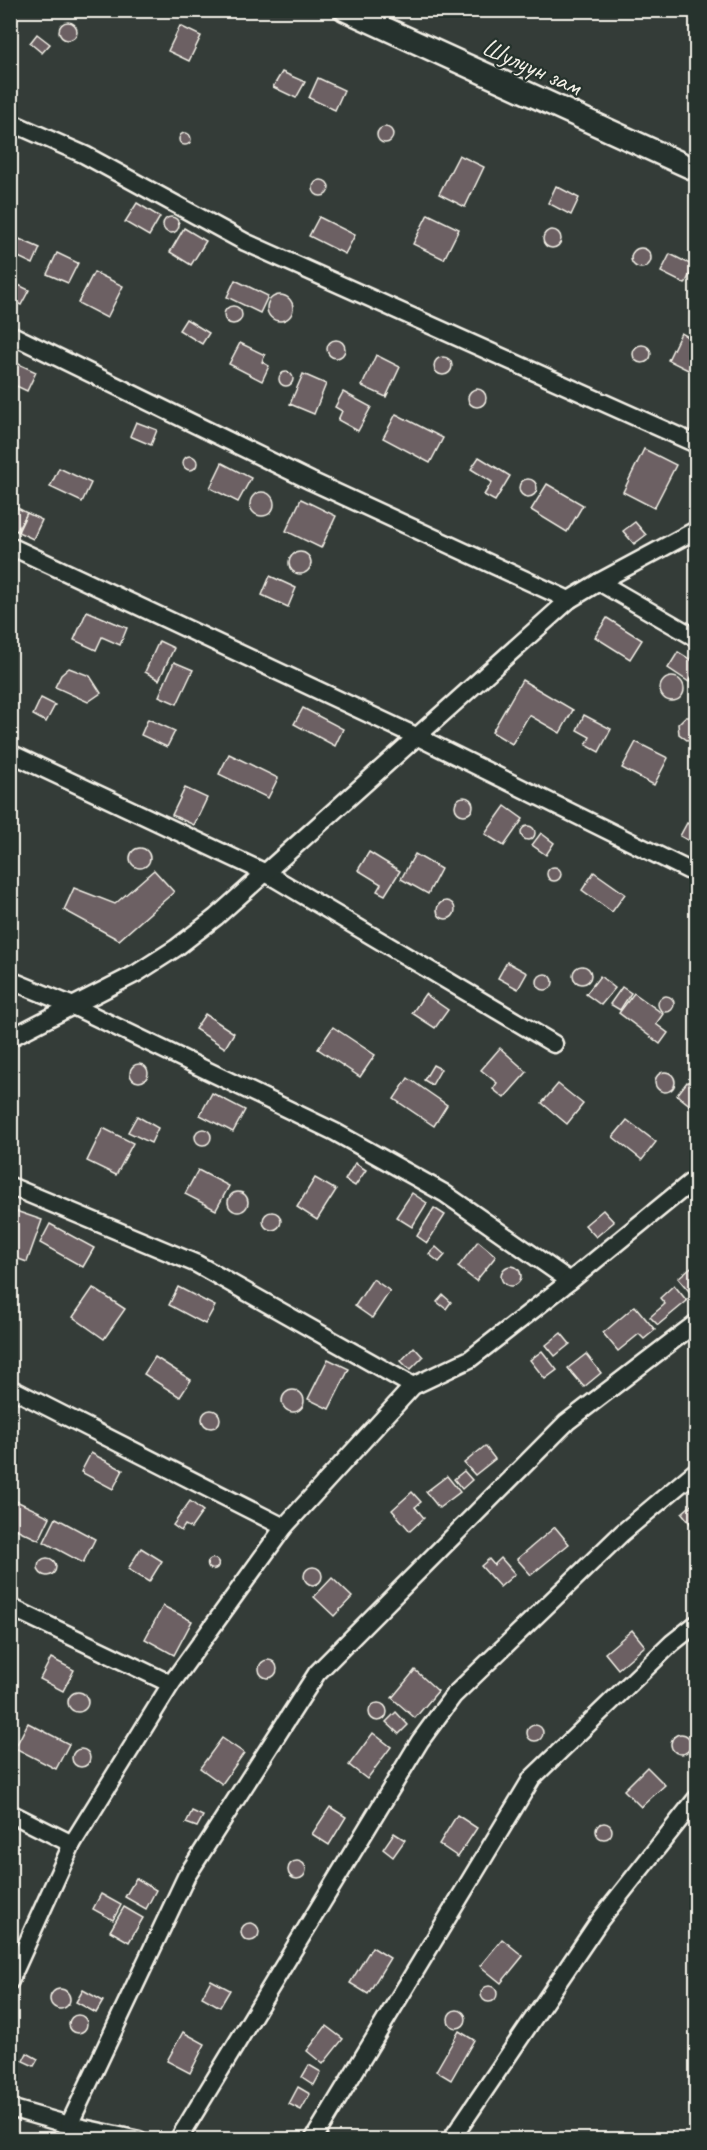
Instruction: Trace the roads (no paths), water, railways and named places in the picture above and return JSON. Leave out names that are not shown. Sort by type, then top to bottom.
[{"type":"street","name":"Шулуун зам","points":[[345,10],[696,170]]},
{"type":"street","points":[[10,122],[85,155],[245,242],[696,444]]},
{"type":"street","points":[[10,334],[311,481],[569,600]]},
{"type":"street","points":[[10,1038],[136,973],[176,948],[266,873],[569,600],[696,530]]},
{"type":"street","points":[[10,546],[418,737],[696,874]]},
{"type":"street","points":[[599,582],[696,638]]},
{"type":"street","points":[[10,753],[266,873],[554,1044]]},
{"type":"street","points":[[10,980],[74,1006],[335,1132],[444,1193],[570,1281]]},
{"type":"street","points":[[10,1981],[72,1844],[171,1684],[284,1527],[413,1386],[470,1359],[696,1178]]},
{"type":"street","points":[[10,1186],[196,1264],[413,1386]]},
{"type":"street","points":[[69,2124],[186,1877],[317,1673],[567,1422],[696,1323]]},
{"type":"street","points":[[10,1388],[284,1527]]},
{"type":"street","points":[[178,2139],[420,1741],[453,1696],[622,1533],[696,1471]]},
{"type":"street","points":[[10,1607],[171,1684]]},
{"type":"street","points":[[313,2139],[532,1778],[672,1643],[696,1624]]},
{"type":"street","points":[[451,2139],[600,1920],[696,1799]]},
{"type":"street","points":[[10,1813],[72,1844]]},
{"type":"street","points":[[10,2108],[139,2139]]}]
